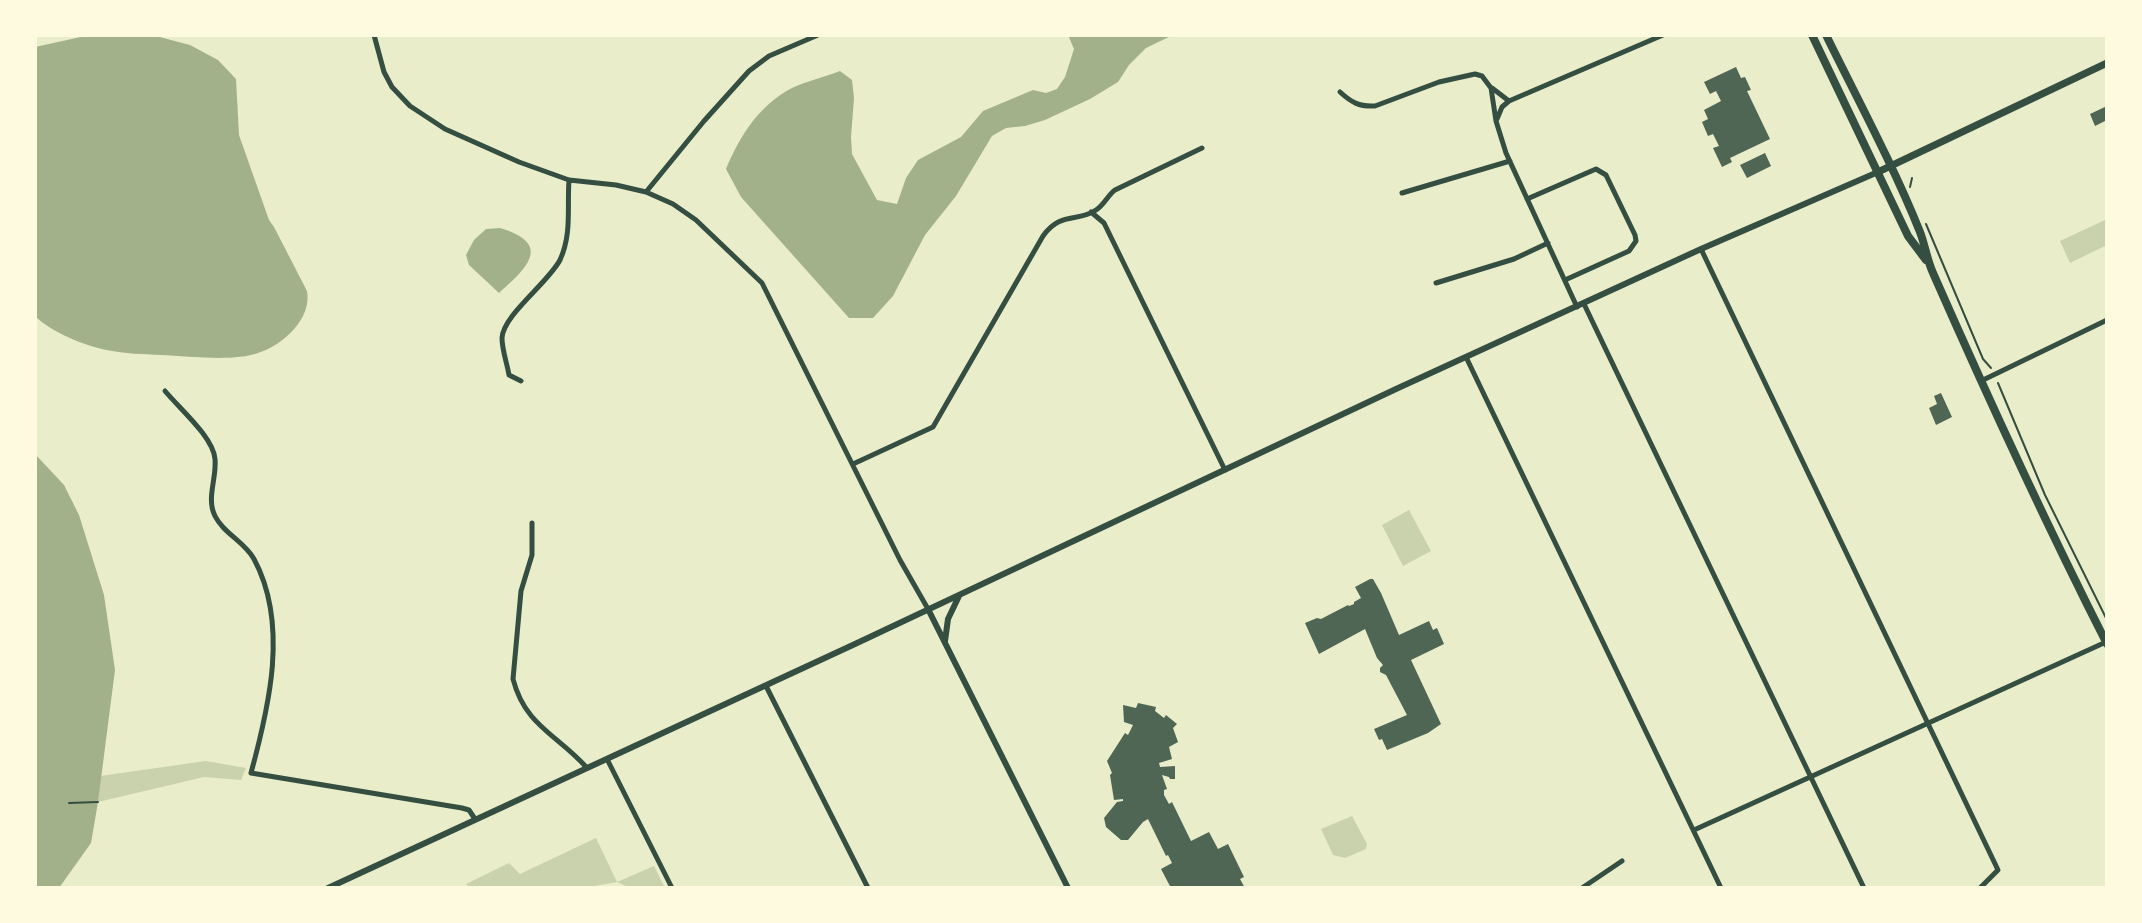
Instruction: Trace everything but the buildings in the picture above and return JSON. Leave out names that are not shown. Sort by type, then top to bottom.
[{"type":"main road","points":[[1812,35],[1908,236],[1929,264]]},
{"type":"main road","points":[[1826,35],[1891,166],[1921,233],[1929,264],[1981,381],[2069,571],[2106,643]]},
{"type":"main road","points":[[1878,172],[2107,63]]},
{"type":"street","points":[[374,35],[384,72],[392,87],[410,106],[444,129],[472,143],[569,180],[616,185],[646,192],[673,204],[696,220],[762,283],[1068,888]]},
{"type":"street","points":[[646,192],[749,71],[769,55],[818,35]]},
{"type":"street","points":[[1496,121],[1502,107],[1509,101],[1663,35]]},
{"type":"street","points":[[1340,92],[1347,99],[1364,107],[1384,103],[1439,82],[1475,74],[1482,76],[1491,88],[1509,101]]},
{"type":"street","points":[[1491,88],[1496,121],[1527,199],[1864,888]]},
{"type":"street","points":[[853,464],[933,426],[1048,230],[1060,220],[1099,208],[1115,190],[1202,148]]},
{"type":"street","points":[[1402,193],[1510,161]]},
{"type":"street","points":[[1527,199],[1596,169],[1606,174],[1629,223],[1636,241],[1629,251],[1565,280]]},
{"type":"street","points":[[328,888],[766,686],[1466,357],[1701,249],[1878,172]]},
{"type":"street","points":[[521,381],[509,375],[502,334],[509,320],[553,272],[561,258],[569,225],[569,180]]},
{"type":"street","points":[[1091,212],[1104,223],[1225,470]]},
{"type":"street","points":[[1436,283],[1514,259],[1548,243]]},
{"type":"street","points":[[1701,249],[1998,870],[1980,888]]},
{"type":"street","points":[[1981,381],[2107,321]]},
{"type":"street","points":[[1466,357],[1721,888]]},
{"type":"street","points":[[165,391],[210,442],[215,459],[211,497],[214,515],[225,530],[244,544],[266,587],[272,629],[272,670],[251,773],[463,808],[469,810],[475,819]]},
{"type":"street","points":[[532,523],[531,555],[521,591],[513,679],[521,701],[536,723],[587,768]]},
{"type":"street","points":[[945,641],[948,619],[960,595]]},
{"type":"street","points":[[1694,830],[2106,643]]},
{"type":"street","points":[[766,686],[868,888]]},
{"type":"street","points":[[607,759],[672,888]]},
{"type":"street","points":[[1582,888],[1622,861]]},
{"type":"path","points":[[1912,178],[1912,193]]},
{"type":"path","points":[[1924,219],[1983,359],[1994,374],[2045,495],[2107,620]]},
{"type":"path","points":[[69,803],[98,802]]},
{"type":"shaded area","points":[[90,35],[152,35],[190,45],[218,60],[236,79],[239,135],[269,220],[307,291],[305,311],[300,321],[294,330],[277,344],[258,353],[236,357],[210,358],[120,352],[69,338],[35,316],[35,47]]},
{"type":"shaded area","points":[[1068,35],[1173,35],[1146,48],[1129,65],[1118,82],[1090,99],[1045,120],[1006,128],[992,136],[956,196],[925,235],[893,296],[873,318],[849,318],[741,197],[726,169],[744,133],[770,103],[792,88],[840,71],[852,80],[852,154],[877,200],[897,204],[906,178],[918,160],[961,137],[983,111],[1033,90],[1046,93],[1057,89],[1065,77],[1074,49]]},
{"type":"shaded area","points":[[2107,219],[2107,245],[2070,263],[2060,241]]},
{"type":"shaded area","points":[[500,228],[517,234],[531,249],[525,266],[499,293],[469,265],[466,255],[474,240],[486,229]]},
{"type":"shaded area","points":[[35,454],[64,485],[79,515],[104,595],[115,670],[91,843],[59,888],[35,888]]},
{"type":"shaded area","points":[[1409,510],[1431,551],[1403,566],[1382,525]]},
{"type":"shaded area","points":[[206,761],[246,768],[241,780],[204,777],[98,802],[100,776]]},
{"type":"shaded area","points":[[1352,816],[1367,844],[1366,849],[1345,858],[1333,855],[1321,829]]},
{"type":"shaded area","points":[[596,838],[617,882],[584,888],[470,888],[466,884],[509,863],[520,874]]},
{"type":"shaded area","points":[[654,866],[665,888],[630,888],[617,882]]}]
